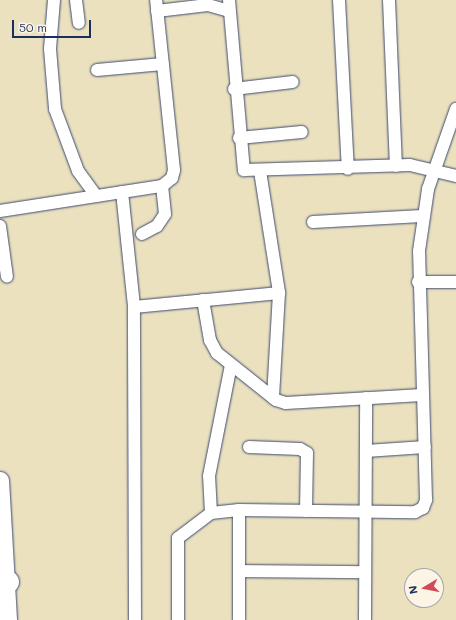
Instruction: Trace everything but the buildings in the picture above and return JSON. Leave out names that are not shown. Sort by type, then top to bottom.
[{"type":"street","points":[[54,0],[50,49],[55,109],[78,171],[96,196]]},
{"type":"street","points":[[76,0],[79,23]]},
{"type":"street","points":[[339,0],[348,169]]},
{"type":"street","points":[[389,0],[396,166]]},
{"type":"street","points":[[0,211],[162,186],[172,178],[174,170],[157,5],[229,5],[234,89],[244,170],[260,172],[396,166],[435,170],[456,176]]},
{"type":"street","points":[[97,70],[163,64]]},
{"type":"street","points":[[234,89],[293,82]]},
{"type":"street","points":[[178,620],[178,538],[211,513],[239,510],[415,512],[423,508],[426,500],[425,448],[418,282],[422,216],[435,170],[456,109]]},
{"type":"street","points":[[239,138],[302,132]]},
{"type":"street","points":[[260,172],[279,293],[273,398]]},
{"type":"street","points":[[142,234],[157,226],[165,214],[162,186]]},
{"type":"street","points":[[122,192],[134,307],[135,620]]},
{"type":"street","points":[[313,222],[422,216]]},
{"type":"street","points":[[0,226],[7,277]]},
{"type":"street","points":[[418,282],[456,282]]},
{"type":"street","points":[[134,307],[279,293]]},
{"type":"street","points":[[203,300],[210,340],[217,353],[231,366],[273,398],[286,403],[422,395]]},
{"type":"street","points":[[211,513],[209,476],[231,366]]},
{"type":"street","points":[[365,620],[366,398]]},
{"type":"street","points":[[249,447],[300,449],[307,453],[306,511]]},
{"type":"street","points":[[366,451],[425,448]]},
{"type":"street","points":[[0,480],[4,582],[8,620]]},
{"type":"street","points":[[239,510],[239,620]]},
{"type":"street","points":[[239,571],[365,572]]}]
